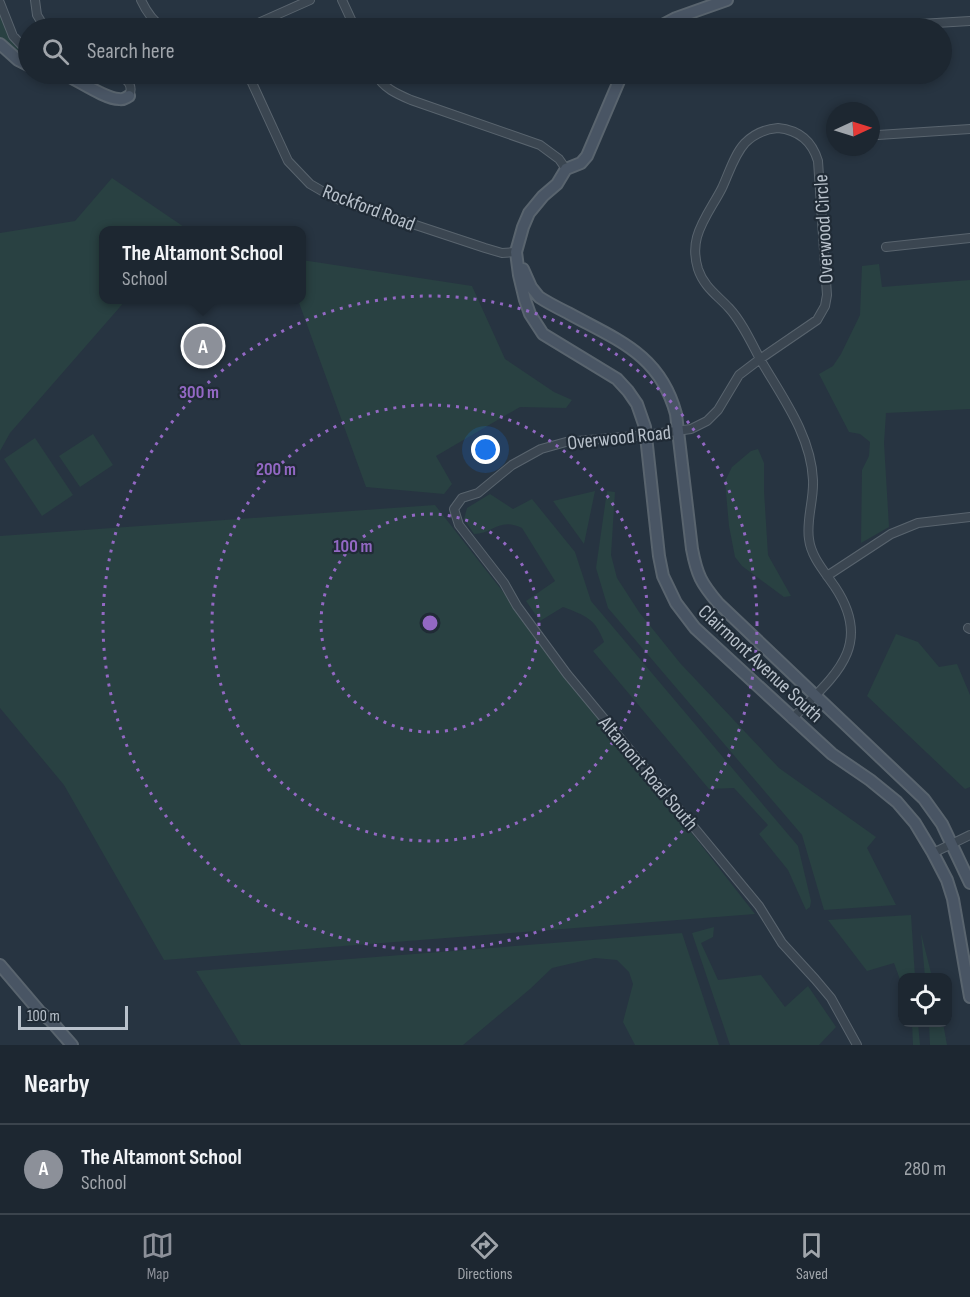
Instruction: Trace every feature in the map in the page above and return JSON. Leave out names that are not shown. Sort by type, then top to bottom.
[{"type":"street","points":[[35,0],[39,18]]},
{"type":"street","points":[[141,0],[152,18]]},
{"type":"street","points":[[270,18],[310,0]]},
{"type":"street","points":[[342,0],[350,18]]},
{"type":"street","points":[[676,18],[727,0]]},
{"type":"street","points":[[0,3],[13,36],[18,41]]},
{"type":"street","points":[[952,22],[970,21]]},
{"type":"street","points":[[0,44],[18,60]]},
{"type":"street","points":[[82,84],[119,100],[129,96],[130,84]]},
{"type":"street","name":"Rockford Road","points":[[253,84],[288,161],[310,184],[334,198],[485,248],[502,253],[516,252]]},
{"type":"street","points":[[384,84],[391,91],[411,100],[540,145],[559,159],[566,169]]},
{"type":"street","name":"Clairmont Avenue South","points":[[618,84],[587,156],[580,164],[566,169],[557,184],[529,213],[523,227],[516,252],[519,274],[530,314],[543,334],[617,379],[633,397],[640,411],[646,435],[663,576],[681,612],[695,628],[792,718],[832,754],[897,802],[915,823],[933,853],[953,899],[970,997]]},
{"type":"street","name":"Overwood Circle","points":[[784,129],[796,132],[806,140],[814,149],[818,161],[827,295],[825,306],[817,320],[760,359],[730,309],[705,283],[696,263],[695,249],[700,228],[742,147],[752,137],[765,130],[784,129]]},
{"type":"street","points":[[880,135],[970,129]]},
{"type":"street","points":[[886,247],[970,238]]},
{"type":"street","name":"Clairmont Avenue South","points":[[516,252],[528,282],[539,297],[631,348],[647,361],[660,377],[670,395],[675,414],[692,549],[696,568],[704,586],[718,603],[924,799],[937,815],[970,884]]},
{"type":"street","points":[[760,359],[800,428],[808,447],[814,485],[808,527],[809,539],[814,557],[841,596],[851,621],[851,638],[843,662],[792,718]]},
{"type":"street","name":"Overwood Road","points":[[462,498],[478,493],[512,465],[540,449],[566,442],[691,429],[707,422],[718,410],[735,380],[760,359]]},
{"type":"street","name":"Altamont Road South","points":[[462,498],[454,509],[459,525],[504,583],[529,623],[567,674],[759,906],[782,944],[831,998],[857,1045]]},
{"type":"street","points":[[827,576],[891,534],[918,523],[970,517]]},
{"type":"street","points":[[933,853],[970,836]]},
{"type":"street","points":[[0,965],[72,1045]]},
{"type":"green space","points":[[0,12],[18,40],[18,54],[0,38]]},
{"type":"green space","points":[[112,178],[183,226],[99,226],[99,304],[123,304],[10,433],[0,451],[0,233],[75,221]]},
{"type":"green space","points":[[306,261],[472,286],[505,359],[554,392],[572,400],[566,408],[520,407],[436,456],[452,484],[444,494],[366,487],[299,304],[306,304]]},
{"type":"green space","points":[[879,264],[882,287],[970,280],[970,409],[886,413],[884,443],[889,527],[861,543],[862,470],[869,456],[870,442],[860,434],[849,432],[819,374],[833,366],[860,315],[862,266]]},
{"type":"green space","points":[[93,434],[113,465],[80,487],[59,456]]},
{"type":"green space","points":[[35,438],[73,495],[42,516],[4,459]]},
{"type":"green space","points":[[758,449],[764,463],[768,555],[791,596],[784,597],[742,566],[735,557],[729,526],[725,481],[732,467],[751,451]]},
{"type":"green space","points":[[595,491],[584,544],[553,501]]},
{"type":"green space","points":[[607,491],[615,492],[611,555],[617,578],[639,612],[680,663],[779,768],[876,837],[867,848],[896,905],[824,910],[802,835],[608,608],[596,568]]},
{"type":"green space","points":[[490,494],[513,509],[532,499],[575,552],[591,601],[798,846],[811,901],[810,907],[806,910],[788,870],[759,834],[768,825],[734,788],[709,789],[593,651],[604,642],[593,623],[584,616],[563,607],[540,621],[526,601],[555,581],[522,528],[507,524],[474,534],[464,519],[467,508]]},
{"type":"green space","points":[[435,505],[755,914],[164,960],[64,785],[0,708],[0,536]]},
{"type":"green space","points":[[896,634],[918,642],[939,667],[957,664],[970,695],[970,787],[965,789],[867,696]]},
{"type":"green space","points":[[911,915],[915,973],[898,974],[894,963],[867,971],[828,920]]},
{"type":"green space","points":[[714,927],[713,937],[701,943],[718,980],[761,975],[785,1007],[808,986],[836,1027],[819,1045],[730,1045],[692,933]]},
{"type":"green space","points":[[682,933],[719,1045],[635,1045],[623,1022],[633,984],[629,972],[617,960],[595,958],[552,968],[463,1045],[241,1045],[196,971]]},
{"type":"green space","points":[[921,933],[931,973],[925,973]]},
{"type":"green space","points":[[912,1027],[918,1027],[920,1045],[913,1045]]},
{"type":"green space","points":[[929,1027],[944,1027],[947,1045],[930,1045]]},
{"type":"place","name":"The Altamont School","points":[[203,346]]}]
